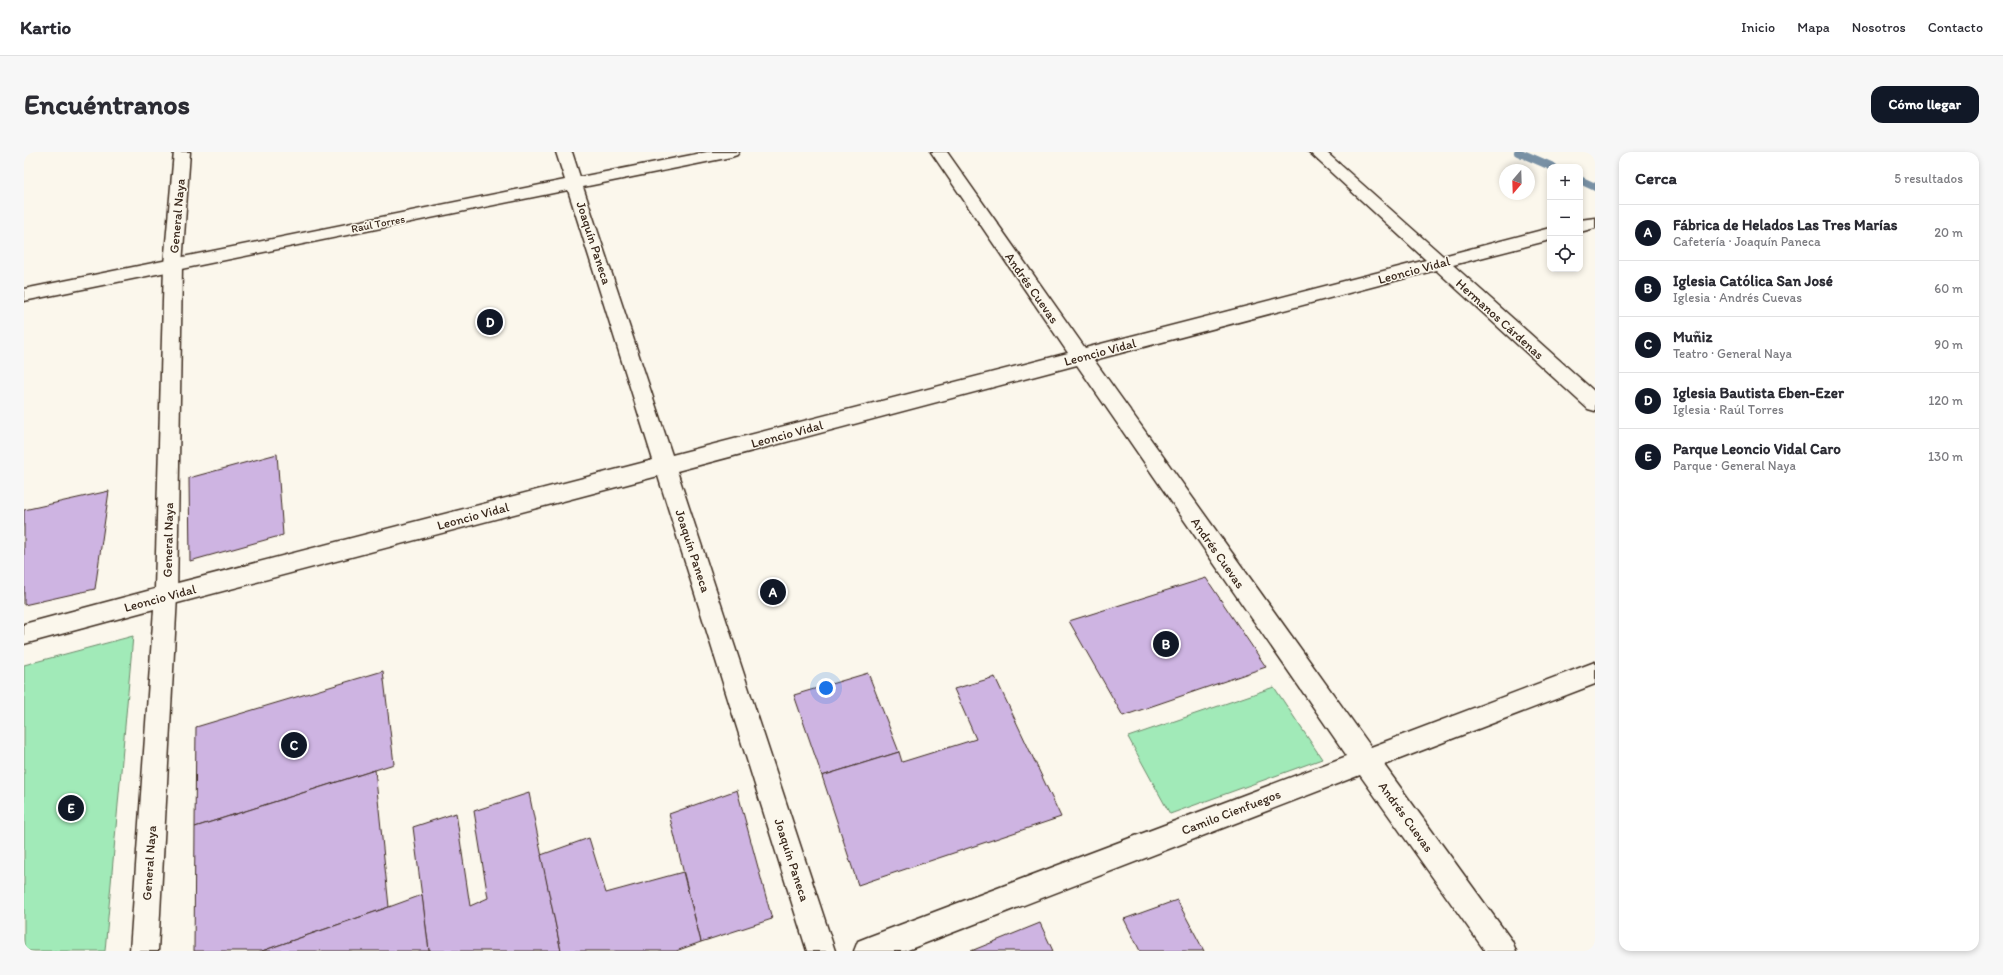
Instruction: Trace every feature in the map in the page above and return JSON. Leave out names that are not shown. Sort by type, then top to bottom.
[{"type":"street","name":"General Naya","points":[[144,951],[166,596],[173,265],[182,152]]},
{"type":"street","name":"Joaquín Paneca","points":[[564,152],[821,951]]},
{"type":"street","name":"Raúl Torres","points":[[24,295],[731,152]]},
{"type":"street","name":"Andrés Cuevas","points":[[939,152],[1080,357],[1365,761],[1502,951]]},
{"type":"street","name":"Hermanos Cárdenas","points":[[1317,152],[1595,404]]},
{"type":"street","points":[[1583,225],[1595,222]]},
{"type":"street","name":"Leoncio Vidal","points":[[24,634],[1547,235]]},
{"type":"street","name":"Camilo Cienfuegos","points":[[868,951],[1595,673]]},
{"type":"green space","points":[[133,636],[105,951],[24,951],[24,665]]},
{"type":"green space","points":[[1274,687],[1322,759],[1170,814],[1128,737]]},
{"type":"building","points":[[277,454],[283,535],[190,561],[189,478]]},
{"type":"building","points":[[109,491],[95,589],[24,605],[24,510]]},
{"type":"building","points":[[1206,578],[1266,667],[1123,716],[1069,621]]},
{"type":"building","points":[[383,671],[394,764],[195,827],[196,727]]},
{"type":"building","points":[[868,673],[899,752],[822,776],[794,695]]},
{"type":"building","points":[[995,677],[1061,817],[858,885],[822,776],[899,752],[902,762],[976,739],[954,689]]},
{"type":"building","points":[[375,770],[389,907],[262,951],[194,951],[195,827]]},
{"type":"building","points":[[737,790],[772,919],[701,942],[669,814]]},
{"type":"building","points":[[529,793],[561,951],[429,951],[413,827],[456,813],[470,906],[488,898],[474,811]]},
{"type":"building","points":[[589,838],[606,893],[683,872],[701,942],[676,951],[561,951],[541,855]]},
{"type":"building","points":[[422,895],[429,951],[262,951],[389,907]]},
{"type":"building","points":[[1177,900],[1204,951],[1140,951],[1124,919]]},
{"type":"building","points":[[1040,923],[1053,951],[971,951]]},
{"type":"waterway","points":[[1518,152],[1547,164]]},
{"type":"waterway","points":[[1583,181],[1595,187]]},
{"type":"place","name":"Iglesia Bautista Eben-Ezer","points":[[490,322]]},
{"type":"place","name":"Fábrica de Helados Las Tres Marías","points":[[773,592]]},
{"type":"place","name":"Iglesia Católica San José","points":[[1166,644]]},
{"type":"place","name":"Muñiz","points":[[294,745]]},
{"type":"place","name":"Parque Leoncio Vidal Caro","points":[[71,808]]}]
